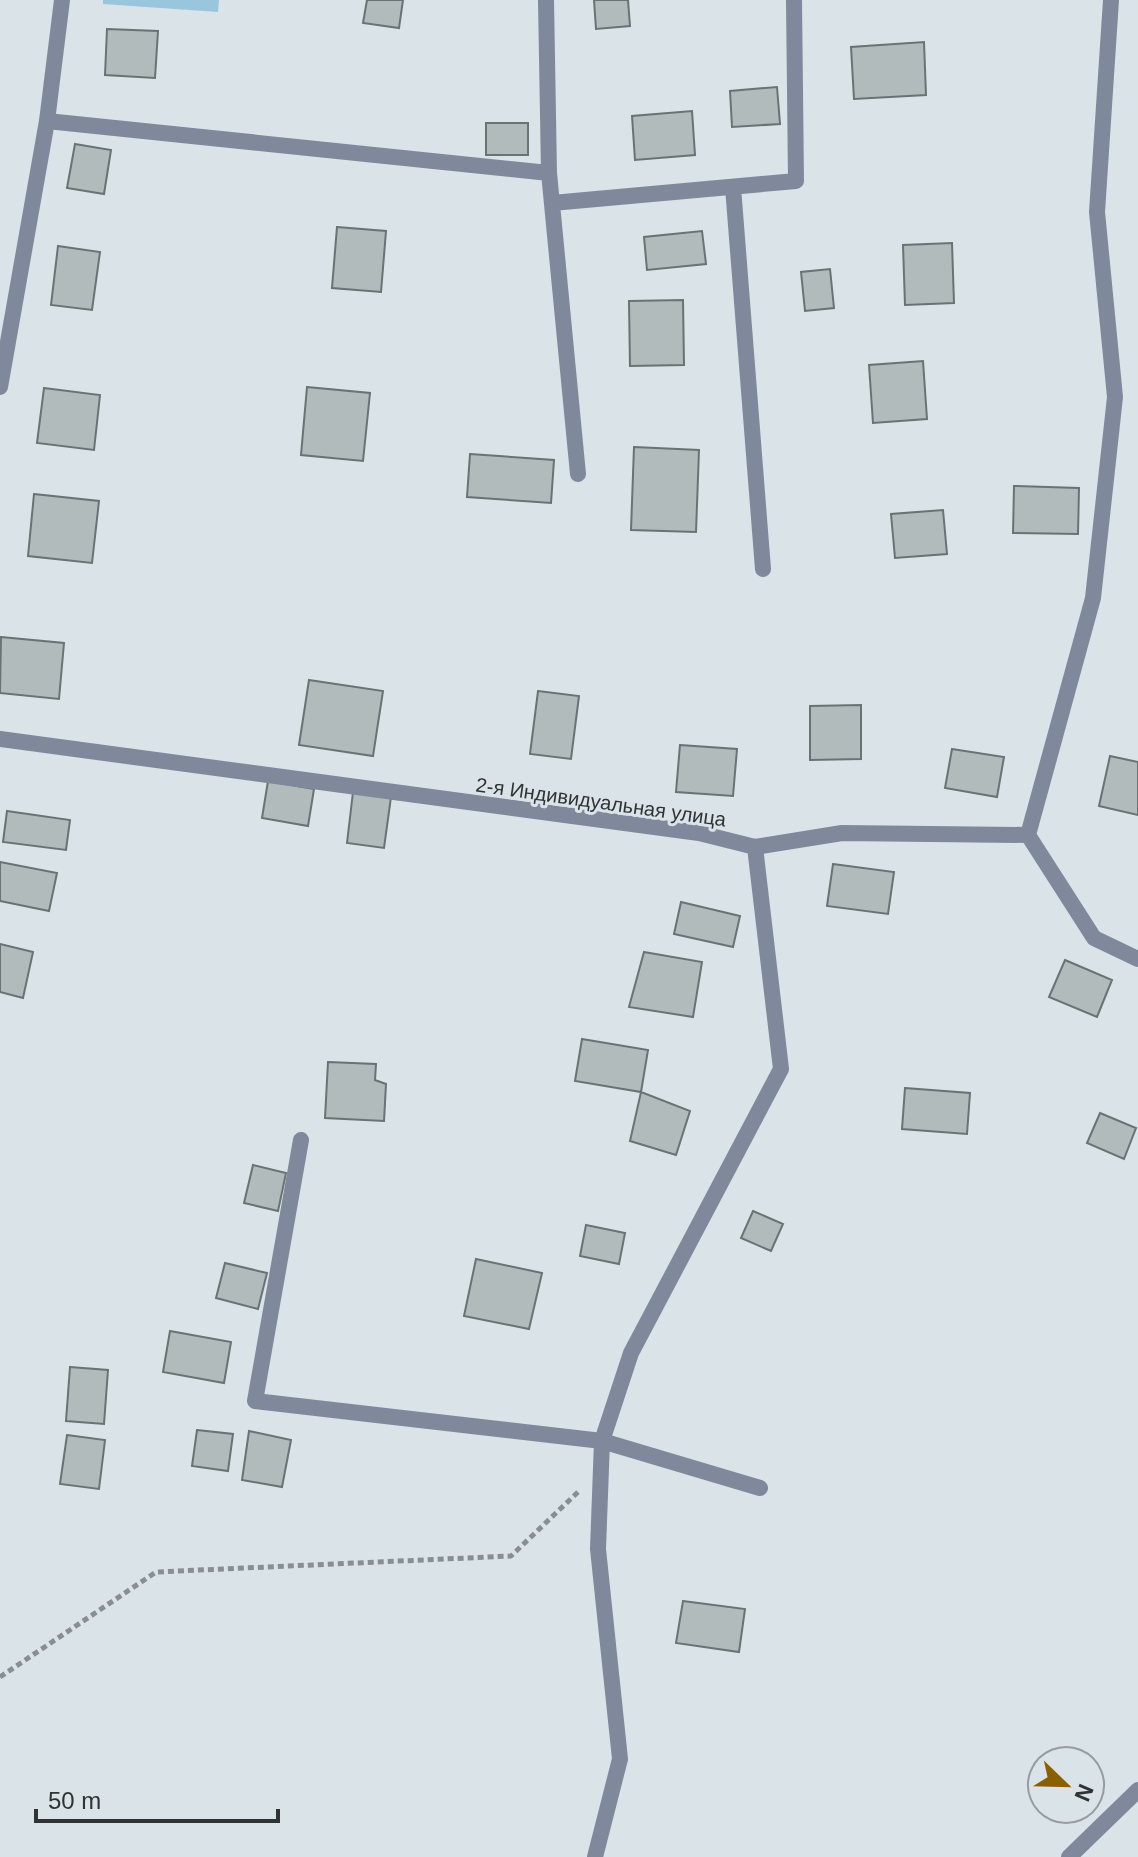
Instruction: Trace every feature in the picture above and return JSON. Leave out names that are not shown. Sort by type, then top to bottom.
[{"type":"street","points":[[0,387],[47,121],[62,0]]},
{"type":"street","points":[[546,0],[549,173],[578,474]]},
{"type":"street","points":[[552,203],[796,181],[794,0]]},
{"type":"street","points":[[1111,0],[1097,212],[1115,397],[1093,598],[1028,835],[1094,938],[1138,959]]},
{"type":"street","points":[[47,121],[549,173]]},
{"type":"street","points":[[733,187],[763,569]]},
{"type":"street","name":"2-я Индивидуальная улица","points":[[0,739],[699,833],[755,847],[842,833],[1028,835]]},
{"type":"street","points":[[595,1857],[620,1759],[598,1549],[602,1441],[631,1353],[781,1069],[755,847]]},
{"type":"street","points":[[301,1140],[255,1401],[602,1441],[760,1488]]},
{"type":"street","points":[[1069,1857],[1138,1790]]},
{"type":"path","points":[[0,1677],[156,1572],[511,1556],[601,1469]]},
{"type":"shaded area","points":[[103,0],[219,0],[218,12],[103,4]]},
{"type":"building","points":[[367,0],[403,0],[399,28],[363,23]]},
{"type":"building","points":[[594,0],[628,0],[630,26],[596,29]]},
{"type":"building","points":[[107,29],[158,31],[155,78],[105,75]]},
{"type":"building","points":[[924,42],[926,95],[854,99],[851,47]]},
{"type":"building","points":[[777,87],[780,124],[732,127],[730,91]]},
{"type":"building","points":[[692,111],[695,155],[635,160],[632,116]]},
{"type":"building","points":[[486,123],[528,123],[528,155],[486,155]]},
{"type":"building","points":[[75,144],[111,150],[104,194],[67,188]]},
{"type":"building","points":[[337,227],[386,231],[381,292],[332,288]]},
{"type":"building","points":[[702,231],[706,264],[647,270],[644,237]]},
{"type":"building","points":[[952,243],[954,303],[905,305],[903,245]]},
{"type":"building","points":[[58,246],[100,252],[92,310],[51,305]]},
{"type":"building","points":[[830,269],[834,308],[805,311],[801,272]]},
{"type":"building","points":[[683,300],[684,365],[630,366],[629,301]]},
{"type":"building","points":[[923,361],[927,419],[873,423],[869,365]]},
{"type":"building","points":[[307,387],[370,393],[363,461],[301,455]]},
{"type":"building","points":[[44,388],[100,395],[94,450],[37,443]]},
{"type":"building","points":[[634,447],[699,450],[696,532],[631,530]]},
{"type":"building","points":[[470,454],[554,460],[551,503],[467,497]]},
{"type":"building","points":[[1014,486],[1079,488],[1078,534],[1013,533]]},
{"type":"building","points":[[34,494],[99,501],[92,563],[28,556]]},
{"type":"building","points":[[943,510],[947,554],[895,558],[891,514]]},
{"type":"building","points":[[1,637],[64,643],[59,699],[0,693]]},
{"type":"building","points":[[309,680],[383,691],[373,756],[299,745]]},
{"type":"building","points":[[538,691],[579,696],[571,759],[530,754]]},
{"type":"building","points":[[861,705],[861,759],[810,760],[810,706]]},
{"type":"building","points":[[680,745],[737,749],[733,796],[676,792]]},
{"type":"building","points":[[952,749],[1004,757],[997,797],[945,788]]},
{"type":"building","points":[[1110,756],[1138,762],[1138,815],[1099,806]]},
{"type":"building","points":[[268,781],[314,789],[308,826],[262,818]]},
{"type":"building","points":[[353,792],[391,797],[384,848],[347,843]]},
{"type":"building","points":[[7,811],[70,820],[66,850],[3,842]]},
{"type":"building","points":[[0,862],[57,873],[49,911],[0,901]]},
{"type":"building","points":[[833,864],[894,872],[888,914],[827,906]]},
{"type":"building","points":[[681,902],[740,916],[733,947],[674,934]]},
{"type":"building","points":[[0,944],[33,952],[23,998],[0,992]]},
{"type":"building","points":[[644,952],[702,962],[693,1017],[629,1007]]},
{"type":"building","points":[[1065,960],[1112,980],[1097,1017],[1049,997]]},
{"type":"building","points":[[582,1039],[648,1050],[641,1092],[575,1081]]},
{"type":"building","points":[[328,1062],[376,1064],[375,1080],[386,1084],[384,1121],[325,1118]]},
{"type":"building","points":[[905,1088],[970,1093],[967,1134],[902,1129]]},
{"type":"building","points":[[641,1092],[690,1111],[676,1155],[630,1141]]},
{"type":"building","points":[[1100,1113],[1136,1128],[1124,1159],[1087,1143]]},
{"type":"building","points":[[253,1165],[286,1173],[278,1211],[244,1203]]},
{"type":"building","points":[[753,1211],[783,1224],[771,1251],[741,1238]]},
{"type":"building","points":[[586,1225],[625,1233],[619,1264],[580,1256]]},
{"type":"building","points":[[476,1259],[542,1273],[529,1329],[464,1316]]},
{"type":"building","points":[[225,1263],[267,1273],[258,1309],[216,1298]]},
{"type":"building","points":[[170,1331],[231,1342],[224,1383],[163,1372]]},
{"type":"building","points":[[70,1367],[108,1370],[104,1424],[66,1421]]},
{"type":"building","points":[[197,1430],[233,1434],[228,1471],[192,1466]]},
{"type":"building","points":[[249,1431],[291,1440],[282,1487],[242,1480]]},
{"type":"building","points":[[67,1435],[105,1440],[99,1489],[60,1484]]},
{"type":"building","points":[[683,1601],[745,1609],[739,1652],[676,1643]]}]
